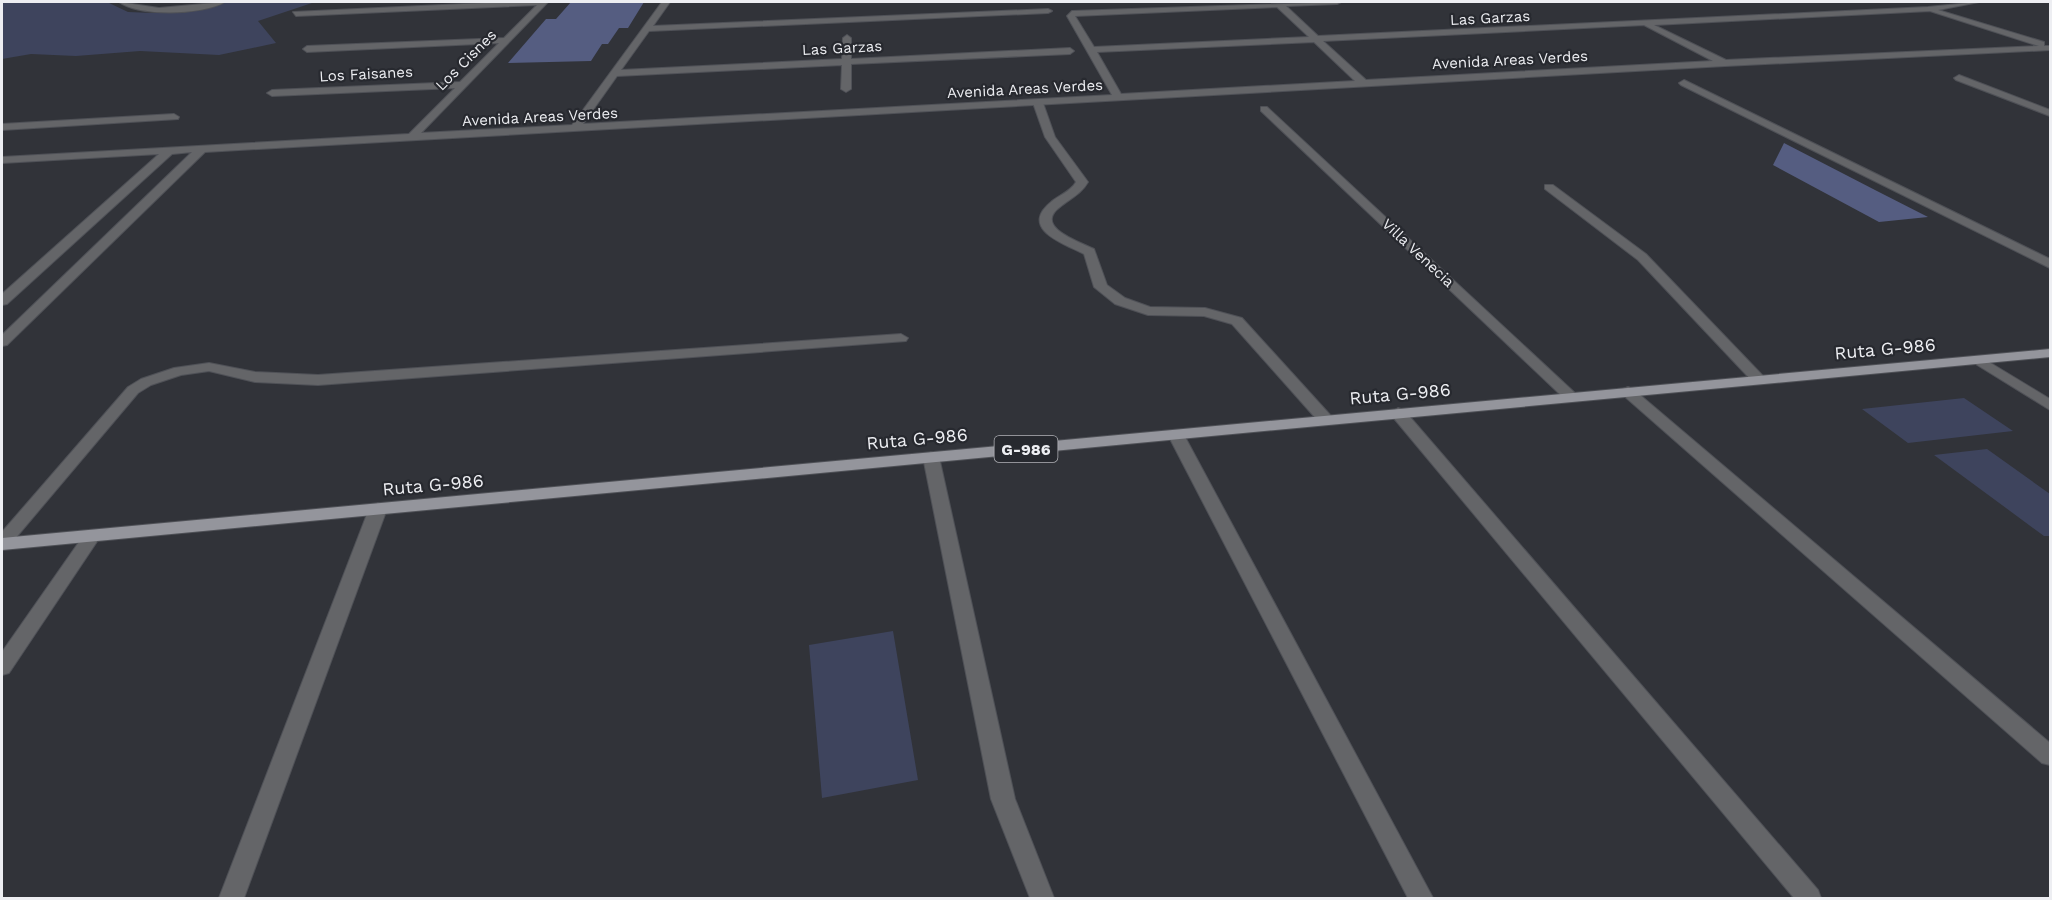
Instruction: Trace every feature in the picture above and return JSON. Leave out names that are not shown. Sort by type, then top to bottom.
[{"type":"main road","name":"Ruta G-986","points":[[2,544],[2050,353]]},
{"type":"street","points":[[123,2],[135,8],[158,10],[221,2]]},
{"type":"street","points":[[414,9],[424,2]]},
{"type":"street","points":[[296,14],[543,2]]},
{"type":"street","name":"Los Cisnes","points":[[410,139],[543,2]]},
{"type":"street","points":[[574,129],[666,2]]},
{"type":"street","points":[[1119,98],[1090,51],[1071,16],[1072,13],[1337,2]]},
{"type":"street","points":[[1904,2],[2050,47]]},
{"type":"street","points":[[1928,9],[1975,2]]},
{"type":"street","points":[[1279,4],[1364,84]]},
{"type":"street","name":"Las Garzas","points":[[1090,51],[1928,9]]},
{"type":"street","points":[[646,29],[1048,12]]},
{"type":"street","points":[[1645,24],[1725,63]]},
{"type":"street","points":[[846,89],[847,38]]},
{"type":"street","points":[[307,49],[507,40]]},
{"type":"street","name":"Avenida Areas Verdes","points":[[2,160],[410,139],[1725,63],[2050,47]]},
{"type":"street","name":"Las Garzas","points":[[616,73],[1070,51]]},
{"type":"street","points":[[1959,78],[2050,113]]},
{"type":"street","points":[[1684,82],[2050,264]]},
{"type":"street","name":"Los Faisanes","points":[[272,93],[461,85]]},
{"type":"street","points":[[1038,103],[1050,137],[1082,182],[1078,190],[1050,207],[1045,220],[1050,231],[1090,252],[1101,287],[1120,302],[1149,311],[1205,312],[1237,321],[1326,420]]},
{"type":"street","name":"Villa Venecia","points":[[1264,109],[1571,397]]},
{"type":"street","points":[[2,127],[174,117]]},
{"type":"street","points":[[2,342],[201,150]]},
{"type":"street","points":[[2,301],[168,152]]},
{"type":"street","points":[[1550,187],[1642,257],[1685,298],[1759,380]]},
{"type":"street","points":[[2,544],[133,390],[178,371],[209,367],[255,378],[318,380],[901,338]]},
{"type":"street","points":[[1979,360],[2050,405]]},
{"type":"street","points":[[1628,392],[2050,756]]},
{"type":"street","points":[[1398,413],[1809,898]]},
{"type":"street","points":[[1176,435],[1421,898]]},
{"type":"street","points":[[931,457],[1003,799],[1042,898]]},
{"type":"street","points":[[231,898],[378,509]]},
{"type":"street","points":[[2,667],[92,536]]},
{"type":"shaded area","points":[[2,2],[107,2],[128,12],[153,13],[186,11],[228,2],[315,2],[258,21],[276,43],[219,55],[140,51],[76,56],[31,54],[2,59]]},
{"type":"shaded area","points":[[1964,398],[2013,431],[1908,443],[1862,409]]},
{"type":"shaded area","points":[[1987,449],[2050,494],[2050,536],[2044,536],[1934,455]]},
{"type":"shaded area","points":[[893,631],[918,780],[822,798],[809,645]]},
{"type":"building","points":[[571,2],[644,2],[628,28],[619,28],[608,44],[602,44],[591,61],[508,63],[546,19],[556,19]]},
{"type":"building","points":[[1784,143],[1928,217],[1879,222],[1773,165]]}]
